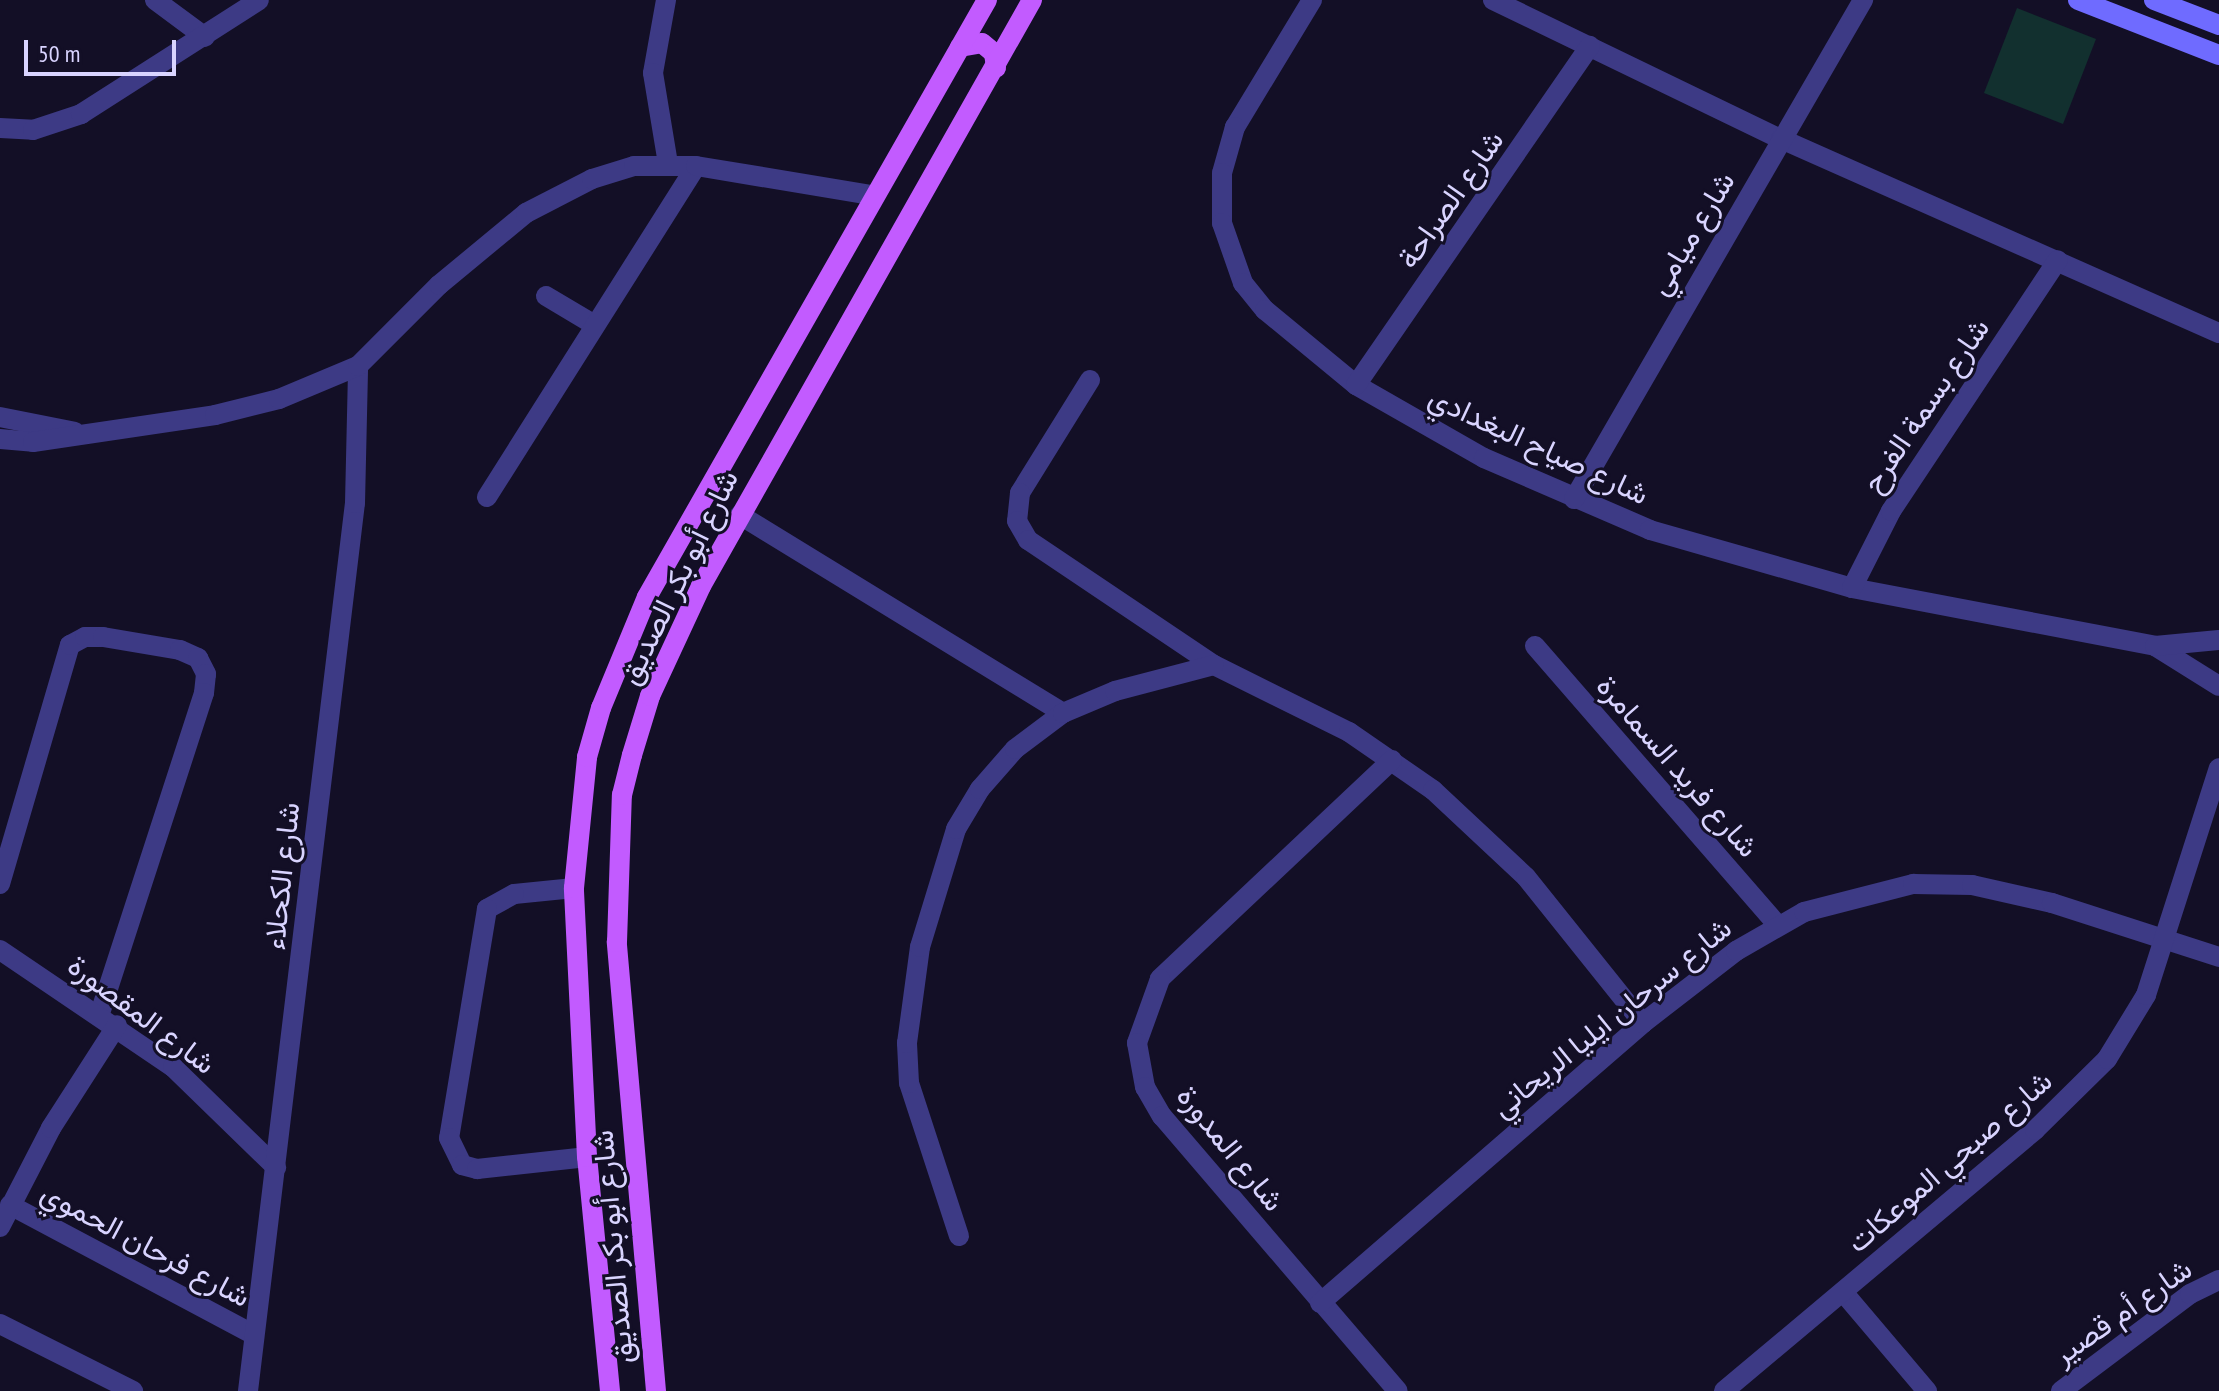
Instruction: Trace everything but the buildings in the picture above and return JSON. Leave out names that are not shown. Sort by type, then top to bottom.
[{"type":"main road","name":"شارع أبو بكر الصديق","points":[[610,1391],[587,1157],[574,888],[587,757],[619,661],[647,597],[872,195],[987,0]]},
{"type":"main road","name":"شارع أبو بكر الصديق","points":[[656,1391],[617,942],[622,795],[667,655],[740,515],[1032,0]]},
{"type":"main road","points":[[2078,0],[2219,55]]},
{"type":"main road","points":[[2154,0],[2219,25]]},
{"type":"main road","points":[[960,47],[982,43],[994,53],[996,68]]},
{"type":"street","points":[[155,0],[205,37]]},
{"type":"street","points":[[0,128],[33,130],[81,114],[259,0]]},
{"type":"street","points":[[666,0],[653,73],[668,164]]},
{"type":"street","name":"شارع صياح البغدادي","points":[[1312,0],[1235,127],[1222,173],[1222,223],[1243,283],[1265,310],[1356,385],[1429,429],[1574,499],[1699,546],[1852,588],[2155,646],[2219,640]]},
{"type":"street","points":[[1493,0],[1781,139],[2219,333]]},
{"type":"street","name":"شارع ميامي","points":[[1574,499],[1863,0]]},
{"type":"street","name":"شارع الصراحة","points":[[1356,385],[1590,46]]},
{"type":"street","points":[[0,439],[33,442],[87,435],[254,406],[358,366],[439,285],[526,213],[592,179],[634,166],[696,166],[872,195]]},
{"type":"street","points":[[487,497],[593,324],[696,166]]},
{"type":"street","name":"شارع بسمة الفرح","points":[[1852,588],[1891,511],[2058,260]]},
{"type":"street","points":[[546,296],[593,324]]},
{"type":"street","name":"شارع الكحلاء","points":[[248,1391],[355,503],[358,366]]},
{"type":"street","points":[[1090,380],[1020,493],[1017,521],[1035,547],[1214,665],[1326,719],[1392,760],[1504,853],[1643,1023]]},
{"type":"street","points":[[0,417],[87,435]]},
{"type":"street","points":[[0,457],[33,442]]},
{"type":"street","points":[[740,515],[1063,713]]},
{"type":"street","points":[[0,884],[70,645],[103,637],[189,652],[203,666],[204,693],[108,1019],[0,1227]]},
{"type":"street","name":"شارع فريد السمامرة","points":[[1535,646],[1777,924]]},
{"type":"street","name":"شارع صياح البغدادي","points":[[2155,646],[2219,686]]},
{"type":"street","points":[[959,1236],[909,1083],[907,1043],[920,947],[943,862],[972,802],[1015,749],[1063,713],[1115,691],[1214,665]]},
{"type":"street","name":"شارع المدورة","points":[[1392,760],[1160,979],[1137,1043],[1145,1087],[1162,1116],[1398,1391]]},
{"type":"street","name":"شارع صبحي الموعكات","points":[[1724,1391],[2035,1130],[2107,1059],[2146,995],[2219,768]]},
{"type":"street","name":"شارع سرحان ايليا الريحاني","points":[[1320,1303],[1643,1023],[1777,924],[1856,895],[1943,884],[2008,892],[2219,957]]},
{"type":"street","points":[[574,888],[514,894],[487,909],[449,1138],[462,1165],[477,1169],[587,1157]]},
{"type":"street","name":"شارع المقصورة","points":[[0,950],[108,1019],[173,1067],[276,1167]]},
{"type":"street","name":"شارع فرحان الحموي","points":[[10,1205],[254,1335]]},
{"type":"street","name":"شارع أم قصير","points":[[2061,1391],[2190,1294],[2219,1280]]},
{"type":"street","points":[[1843,1292],[1927,1391]]},
{"type":"street","points":[[0,1324],[133,1391]]},
{"type":"green space","points":[[2017,8],[2096,39],[2063,124],[1984,93]]}]
